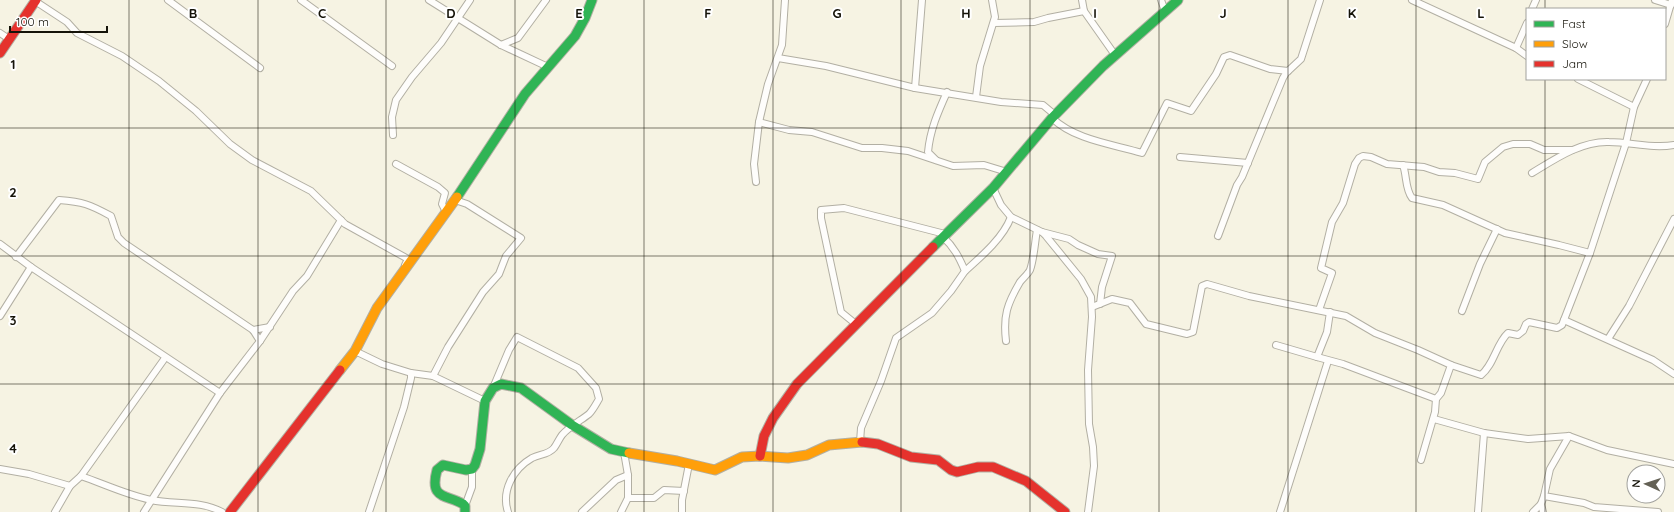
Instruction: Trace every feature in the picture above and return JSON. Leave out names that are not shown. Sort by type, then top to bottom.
[{"type":"street","points":[[168,0],[260,68]]},
{"type":"street","points":[[301,0],[392,66]]},
{"type":"street","points":[[428,0],[501,45],[548,67]]},
{"type":"street","points":[[393,135],[392,117],[396,100],[412,77],[441,43],[470,0]]},
{"type":"street","points":[[501,45],[518,38],[546,0]]},
{"type":"street","points":[[377,308],[455,200],[526,94],[575,36],[585,18],[592,0]]},
{"type":"street","points":[[756,182],[754,164],[759,122],[768,84],[782,45],[785,0]]},
{"type":"street","points":[[915,88],[922,0]]},
{"type":"street","points":[[976,97],[980,66],[995,17],[992,0]]},
{"type":"street","points":[[1082,0],[1084,11],[1114,55]]},
{"type":"street","points":[[1161,0],[1165,11]]},
{"type":"street","points":[[760,456],[764,436],[773,418],[797,384],[993,188],[1053,116],[1114,55],[1178,0]]},
{"type":"street","points":[[1218,236],[1237,185],[1242,178],[1283,78],[1301,59],[1320,0]]},
{"type":"street","points":[[1412,0],[1516,48],[1526,55]]},
{"type":"street","points":[[1655,0],[1671,2],[1666,20]]},
{"type":"street","points":[[0,53],[36,1],[67,22],[77,33],[122,56],[159,81],[196,111],[230,144],[252,160],[311,192],[341,220],[356,231],[408,260],[377,308],[355,350],[230,512]]},
{"type":"street","points":[[994,23],[1034,22],[1084,11]]},
{"type":"street","points":[[1516,48],[1526,25]]},
{"type":"street","points":[[0,33],[9,39]]},
{"type":"street","points":[[778,58],[826,66],[915,88],[1002,102],[1043,106],[1060,126],[1078,135],[1142,153],[1167,103],[1191,111],[1216,74],[1224,57],[1230,55],[1270,70],[1288,71]]},
{"type":"street","points":[[1580,80],[1634,108]]},
{"type":"street","points":[[1102,289],[1112,299],[1130,303],[1146,324],[1186,334],[1193,332],[1202,286],[1208,284],[1249,296],[1346,316],[1375,333],[1451,365],[1481,375],[1488,367],[1503,338],[1508,333],[1518,335],[1523,331],[1526,324],[1529,322],[1557,328],[1562,325],[1590,253],[1626,143],[1634,108],[1646,80]]},
{"type":"street","points":[[937,161],[928,152],[929,141],[936,115],[946,92]]},
{"type":"street","points":[[759,122],[789,130],[812,132],[862,148],[882,148],[908,151],[953,166],[984,165],[1007,172]]},
{"type":"street","points":[[1319,310],[1332,273],[1321,268],[1332,222],[1343,203],[1355,164],[1359,158],[1363,156],[1371,157],[1387,164],[1424,167],[1439,172],[1455,173],[1478,179],[1485,162],[1503,147],[1508,146],[1530,144],[1541,150],[1572,150],[1603,142],[1626,143],[1642,146],[1674,145]]},
{"type":"street","points":[[1532,173],[1572,150]]},
{"type":"street","points":[[1180,157],[1248,163]]},
{"type":"street","points":[[396,164],[438,186],[445,193],[442,204],[446,212]]},
{"type":"street","points":[[1403,165],[1406,175],[1407,190],[1412,198],[1443,205],[1505,233],[1554,243],[1590,253]]},
{"type":"street","points":[[993,188],[1001,205],[1011,217],[1040,231],[1069,238],[1078,245],[1098,254],[1112,256],[1102,289],[1100,304]]},
{"type":"street","points":[[16,257],[59,200],[80,202],[90,205],[111,216],[118,237],[124,243],[253,330],[260,342]]},
{"type":"street","points":[[433,376],[448,347],[484,292],[499,274],[506,256],[521,238],[467,204],[455,200]]},
{"type":"street","points":[[857,325],[841,312],[821,218],[822,210],[844,208],[944,236],[959,255],[965,270]]},
{"type":"street","points":[[860,442],[861,428],[881,381],[895,340],[932,313],[951,291],[965,270],[984,254],[1008,224],[1011,217]]},
{"type":"street","points":[[1608,339],[1629,306],[1674,219]]},
{"type":"street","points":[[144,512],[220,394],[260,342],[293,291],[307,276],[341,220]]},
{"type":"street","points":[[1462,311],[1480,264],[1497,229]]},
{"type":"street","points":[[1040,231],[1085,284],[1091,297],[1092,307],[1088,393],[1089,424],[1093,447],[1094,466],[1088,512]]},
{"type":"street","points":[[1006,341],[1004,324],[1007,311],[1014,293],[1030,270],[1040,231]]},
{"type":"street","points":[[0,244],[16,257],[220,394]]},
{"type":"street","points":[[0,316],[31,266]]},
{"type":"street","points":[[1092,307],[1112,299]]},
{"type":"street","points":[[1317,357],[1327,332],[1330,312]]},
{"type":"street","points":[[1564,320],[1653,360],[1674,374]]},
{"type":"street","points":[[253,330],[270,327]]},
{"type":"street","points":[[465,509],[472,488],[472,469],[475,465],[480,449],[485,401],[493,388],[509,350],[517,337],[578,368],[596,388],[599,399],[590,413],[562,434],[554,448],[546,454],[534,457],[524,463],[515,472],[508,483],[506,494],[505,504],[508,512]]},
{"type":"street","points":[[1276,344],[1328,361],[1343,364],[1436,399]]},
{"type":"street","points":[[355,350],[382,364],[411,373],[433,376],[485,401]]},
{"type":"street","points":[[55,512],[70,486],[80,476],[165,358]]},
{"type":"street","points":[[1280,512],[1328,361]]},
{"type":"street","points":[[1421,460],[1434,419],[1436,399],[1451,365]]},
{"type":"street","points":[[369,512],[404,407],[411,373]]},
{"type":"street","points":[[493,388],[500,384],[521,388],[572,425],[611,449],[624,452],[715,470],[742,457],[760,456],[788,458],[807,455],[829,445],[860,442],[878,444],[911,457],[938,460],[951,470],[957,472],[978,466],[993,466],[1026,480],[1065,512]]},
{"type":"street","points":[[1434,419],[1484,433],[1528,439],[1569,436],[1606,450],[1674,464]]},
{"type":"street","points":[[1478,512],[1484,433]]},
{"type":"street","points":[[1543,512],[1542,504],[1550,469],[1569,436]]},
{"type":"street","points":[[621,512],[628,498],[628,475],[624,452]]},
{"type":"street","points":[[682,512],[689,464]]},
{"type":"street","points":[[465,509],[461,502],[449,500],[437,491],[434,482],[435,475],[437,470],[443,465],[466,470],[472,469]]},
{"type":"street","points":[[0,469],[29,474],[70,486]]},
{"type":"street","points":[[582,512],[616,480],[628,475]]},
{"type":"street","points":[[80,476],[126,493],[152,500],[201,505],[222,512]]},
{"type":"street","points":[[628,498],[654,498],[664,490],[684,491]]},
{"type":"street","points":[[1544,496],[1584,503],[1594,507],[1658,512]]},
{"type":"street","points":[[1533,512],[1542,504]]},
{"type":"traffic: fast","points":[[457,197],[525,94],[575,36],[585,18],[592,0]]},
{"type":"traffic: fast","points":[[933,247],[993,188],[1052,118],[1103,66],[1178,0]]},
{"type":"traffic: fast","points":[[465,512],[465,506],[463,504],[445,497],[437,491],[435,487],[437,470],[443,465],[466,470],[472,469],[475,465],[480,449],[485,401],[493,388],[501,384],[521,388],[572,425],[611,449],[629,453]]},
{"type":"traffic: slow","points":[[340,370],[355,351],[377,308],[457,197]]},
{"type":"traffic: slow","points":[[629,453],[677,461],[715,470],[742,457],[760,456],[788,458],[807,455],[829,445],[862,442]]},
{"type":"traffic: jam","points":[[0,53],[36,0]]},
{"type":"traffic: jam","points":[[760,456],[764,436],[773,418],[797,384],[933,247]]},
{"type":"traffic: jam","points":[[230,512],[340,370]]},
{"type":"traffic: jam","points":[[862,442],[878,444],[911,457],[938,460],[951,470],[957,472],[978,467],[993,467],[1026,481],[1065,512]]}]
